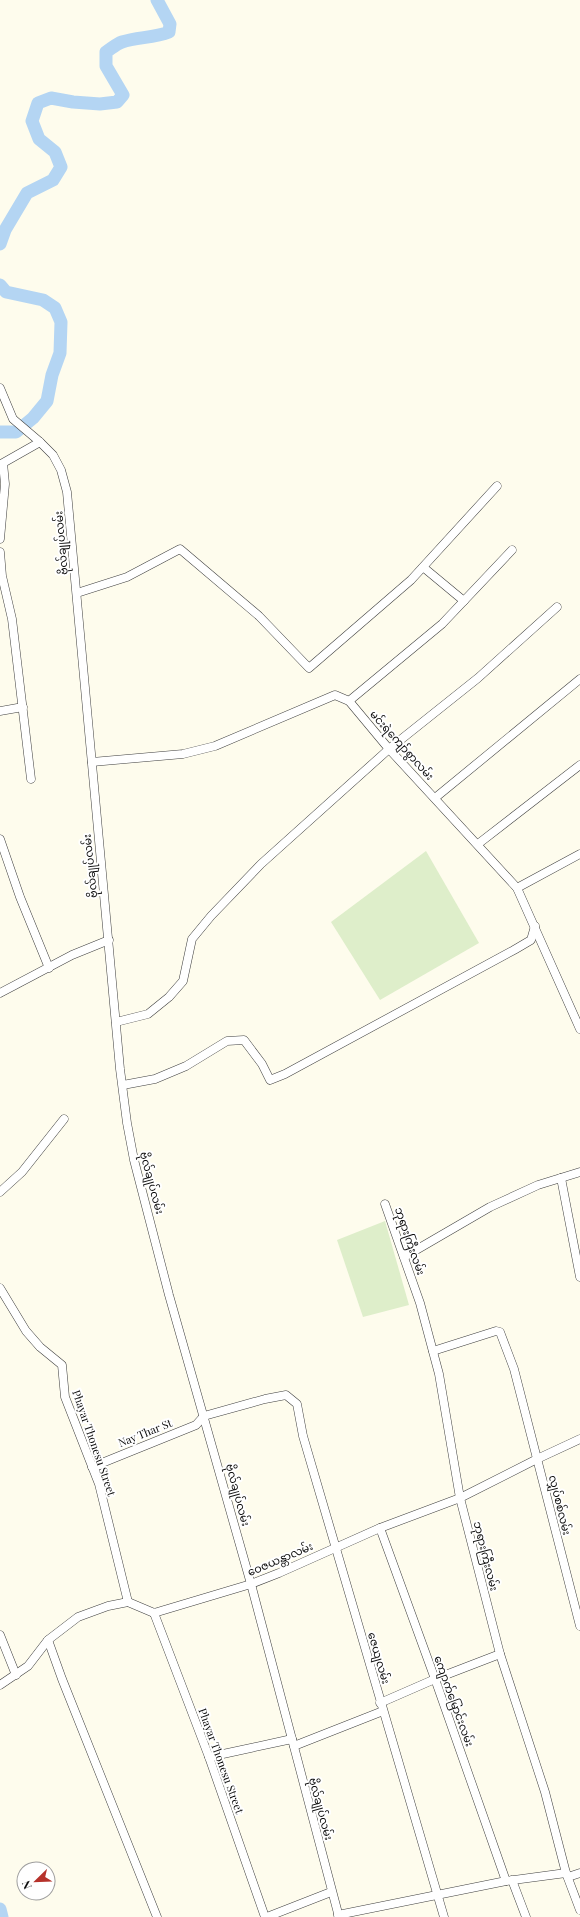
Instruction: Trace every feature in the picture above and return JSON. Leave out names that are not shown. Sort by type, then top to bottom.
[{"type":"street","name":"ဗိုလ်ချုပ်လမ်း","points":[[0,388],[13,420],[40,442],[53,455],[63,476],[69,508],[116,1022],[127,1123],[134,1160],[169,1295],[251,1584],[338,1916]]},
{"type":"street","points":[[0,539],[3,463],[40,442]]},
{"type":"street","points":[[76,593],[127,577],[180,549],[259,616],[309,668],[411,580],[497,486]]},
{"type":"street","points":[[92,762],[183,754],[215,746],[335,695],[349,701],[442,624],[512,550]]},
{"type":"street","points":[[0,552],[1,576],[12,619],[31,779]]},
{"type":"street","points":[[423,567],[464,601]]},
{"type":"street","points":[[116,1022],[148,1014],[169,997],[183,981],[192,939],[211,916],[299,829],[389,749],[478,678],[557,607]]},
{"type":"street","points":[[434,798],[580,679]]},
{"type":"street","name":"မင်းရဲကျော်စွာလမ်း","points":[[349,701],[389,749],[517,888],[580,1029]]},
{"type":"street","points":[[0,711],[23,707]]},
{"type":"street","points":[[478,844],[580,765]]},
{"type":"street","points":[[0,839],[20,897],[49,968]]},
{"type":"street","points":[[517,888],[580,854]]},
{"type":"street","points":[[123,1085],[155,1079],[186,1066],[227,1040],[244,1040],[262,1064],[270,1080],[285,1074],[514,950],[531,940],[535,926]]},
{"type":"street","points":[[0,993],[72,955],[109,940]]},
{"type":"street","points":[[0,1192],[22,1172],[64,1119]]},
{"type":"street","points":[[404,1256],[490,1207],[538,1185],[580,1172]]},
{"type":"street","points":[[561,1178],[580,1277]]},
{"type":"street","name":"ဘုရားကြီးလမ်း","points":[[386,1204],[420,1304],[439,1374],[460,1498],[500,1654],[545,1792],[567,1875],[580,1910]]},
{"type":"street","name":"Phayar Thonesu Street","points":[[0,1288],[26,1331],[40,1346],[62,1365],[65,1397],[98,1484],[128,1602]]},
{"type":"street","name":"လျှပ်စစ်လမ်း","points":[[433,1351],[496,1331],[500,1332],[514,1369],[537,1459],[577,1600],[580,1626]]},
{"type":"street","name":"ဇေယျလမ်း","points":[[204,1416],[265,1399],[286,1396],[297,1404],[303,1436],[337,1548],[380,1703],[444,1917]]},
{"type":"street","name":"Nay Thar St","points":[[92,1467],[196,1425],[204,1416]]},
{"type":"street","name":"ဝေဇယန္တာလမ်း","points":[[154,1613],[251,1584],[337,1548],[380,1528],[460,1498],[537,1459],[580,1440]]},
{"type":"street","name":"ကျောက်မြောင်းလမ်း","points":[[380,1528],[509,1881],[526,1917]]},
{"type":"street","points":[[0,1685],[28,1666],[48,1640],[78,1617],[108,1606],[128,1602],[154,1613]]},
{"type":"street","name":"Phayar Thonesu Street","points":[[154,1613],[209,1757],[266,1917]]},
{"type":"street","points":[[0,1635],[16,1675]]},
{"type":"street","points":[[48,1640],[156,1917]]},
{"type":"street","points":[[380,1703],[435,1679],[500,1654]]},
{"type":"street","points":[[209,1757],[293,1743],[383,1711]]},
{"type":"street","points":[[338,1916],[438,1894],[509,1881],[580,1873]]},
{"type":"street","points":[[266,1917],[332,1892]]},
{"type":"green space","points":[[426,851],[479,943],[380,1000],[331,922]]},
{"type":"green space","points":[[385,1221],[409,1305],[363,1317],[337,1240]]},
{"type":"waterway","points":[[0,244],[5,230],[27,193],[53,180],[61,167],[55,152],[39,139],[32,121],[38,103],[51,98],[73,102],[100,104],[117,102],[123,95],[106,66],[106,52],[122,42],[169,32],[170,24],[157,0]]},
{"type":"waterway","points":[[0,285],[6,292],[43,300],[55,308],[61,322],[60,353],[52,375],[47,401],[33,418],[16,432],[0,432]]},
{"type":"waterway","points":[[0,1909],[2,1917]]}]
